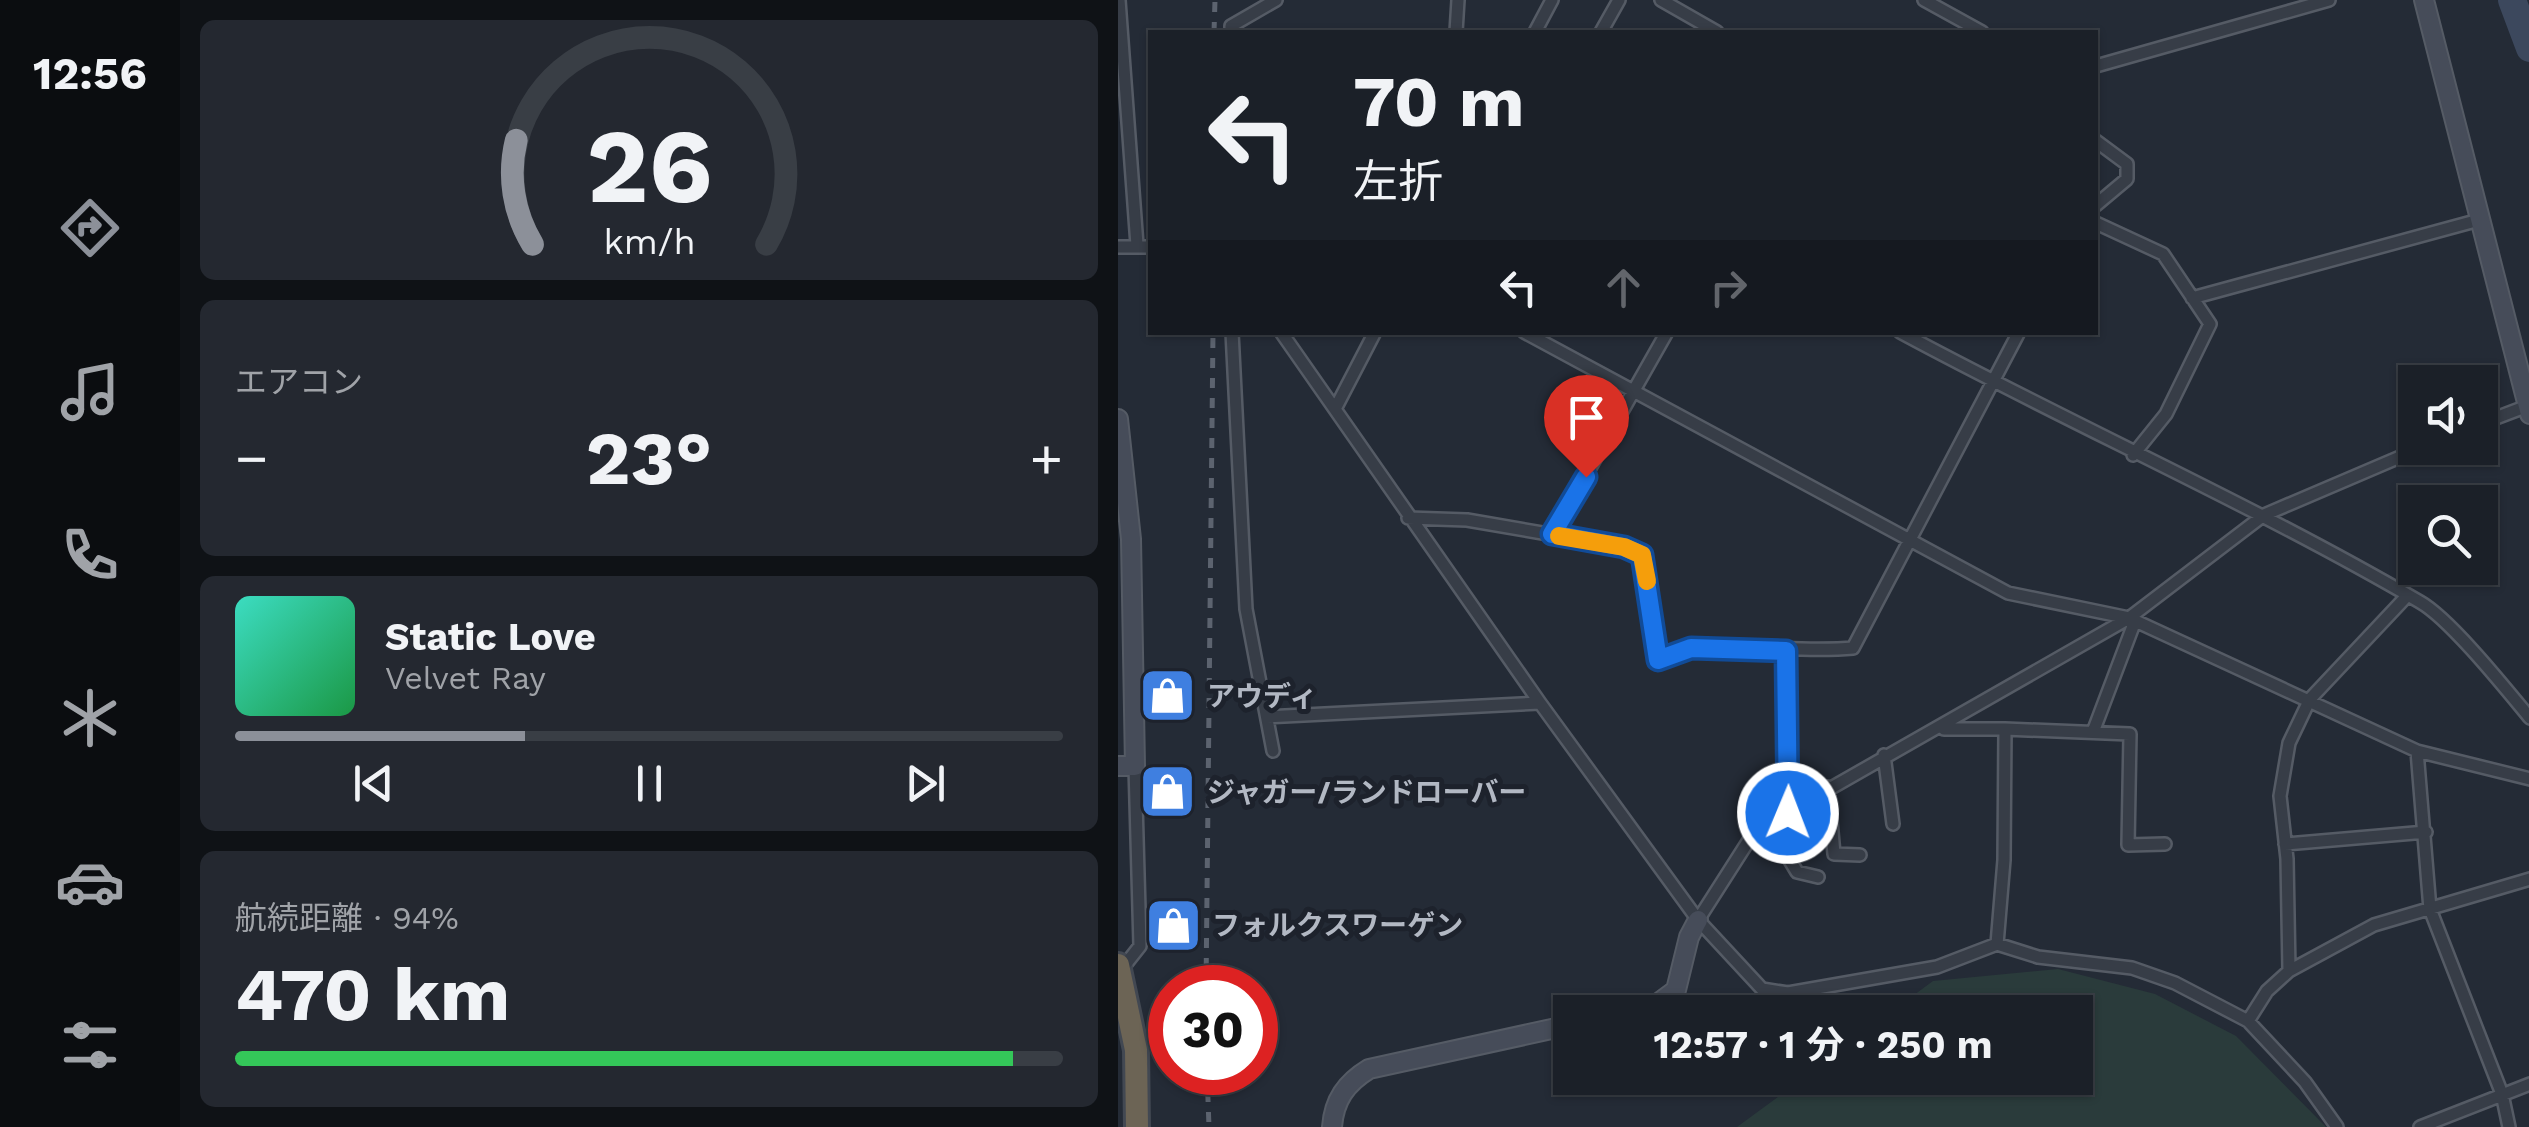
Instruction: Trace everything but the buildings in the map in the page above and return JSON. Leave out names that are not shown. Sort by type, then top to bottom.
[{"type":"highway","points":[[1119,968],[1136,1050],[1136,1127]]},
{"type":"street","points":[[1119,0],[1136,245]]},
{"type":"street","points":[[1232,30],[1232,26],[1276,0]]},
{"type":"street","points":[[1456,30],[1454,7],[1458,0]]},
{"type":"street","points":[[1536,30],[1552,0]]},
{"type":"street","points":[[1602,30],[1619,0]]},
{"type":"street","points":[[1661,0],[1713,30]]},
{"type":"street","points":[[1924,0],[1978,30]]},
{"type":"street","points":[[2098,65],[2329,0]]},
{"type":"street","points":[[2424,0],[2529,408],[2498,418]]},
{"type":"street","points":[[2098,142],[2127,164],[2127,178],[2098,203]]},
{"type":"street","points":[[2192,298],[2480,220]]},
{"type":"street","points":[[2098,224],[2163,254],[2210,324],[2166,414],[2133,455]]},
{"type":"street","points":[[1118,247],[1148,247]]},
{"type":"street","points":[[1232,335],[1246,609],[1273,751]]},
{"type":"street","points":[[1283,335],[1408,518],[1698,920],[1762,988],[1775,994],[1938,967],[1997,944],[2038,957],[2132,968],[2174,982],[2248,1021],[2305,1082],[2337,1127]]},
{"type":"street","points":[[1335,409],[1373,335]]},
{"type":"street","points":[[1530,335],[2008,593],[2132,619],[2417,750],[2530,779]]},
{"type":"street","points":[[1552,534],[1665,335]]},
{"type":"street","points":[[1906,335],[2133,455],[2264,515],[2421,602],[2494,674],[2530,718]]},
{"type":"street","points":[[1408,518],[1467,520],[1624,547],[1642,555],[1658,660],[1691,648],[1853,648],[2017,335]]},
{"type":"street","points":[[1118,418],[1127,766],[1140,946],[1119,968]]},
{"type":"street","points":[[1669,995],[1676,990],[1689,937],[1698,920],[1751,837],[1768,824],[2132,619],[2264,515],[2398,458]]},
{"type":"street","points":[[2289,971],[2280,796],[2289,743],[2310,699],[2406,597]]},
{"type":"street","points":[[2093,732],[2132,619]]},
{"type":"street","points":[[1786,651],[1788,813]]},
{"type":"street","points":[[1266,717],[1540,703]]},
{"type":"street","points":[[1940,729],[2130,734],[2128,845],[2165,844]]},
{"type":"street","points":[[1997,944],[2004,860],[2005,729]]},
{"type":"street","points":[[2417,750],[2430,909],[2502,1094],[2510,1127]]},
{"type":"street","points":[[1884,756],[1893,824]]},
{"type":"street","points":[[1828,787],[1834,854],[1860,855]]},
{"type":"street","points":[[1768,824],[1797,872],[1818,876]]},
{"type":"street","points":[[2285,844],[2426,832]]},
{"type":"street","points":[[2248,1021],[2268,991],[2289,971],[2374,925],[2530,879]]},
{"type":"street","points":[[1332,1127],[1334,1105],[1355,1078],[1369,1069],[1553,1028]]},
{"type":"street","points":[[2420,1127],[2530,1084]]},
{"type":"shaded area","points":[[2058,969],[2155,994],[2236,1036],[2326,1127],[1737,1127],[1781,1095],[2093,1095],[2093,995],[1914,995],[1933,981]]},
{"type":"waterway","points":[[2512,0],[2530,48]]},
{"type":"railway","points":[[1214,30],[1215,0]]},
{"type":"railway","points":[[1206,965],[1213,335]]},
{"type":"railway","points":[[1208,1095],[1209,1127]]},
{"type":"slow traffic","points":[[1559,536],[1624,547],[1642,555],[1647,581]]},
{"type":"place","name":"アウディ","points":[[1168,696]]},
{"type":"place","name":"ジャガー/ランドローバー","points":[[1168,792]]},
{"type":"place","name":"フォルクスワーゲン","points":[[1173,925]]},
{"type":"route","points":[[1586,477],[1552,534],[1624,547],[1642,555],[1658,660],[1691,648],[1786,651],[1788,813]]}]
